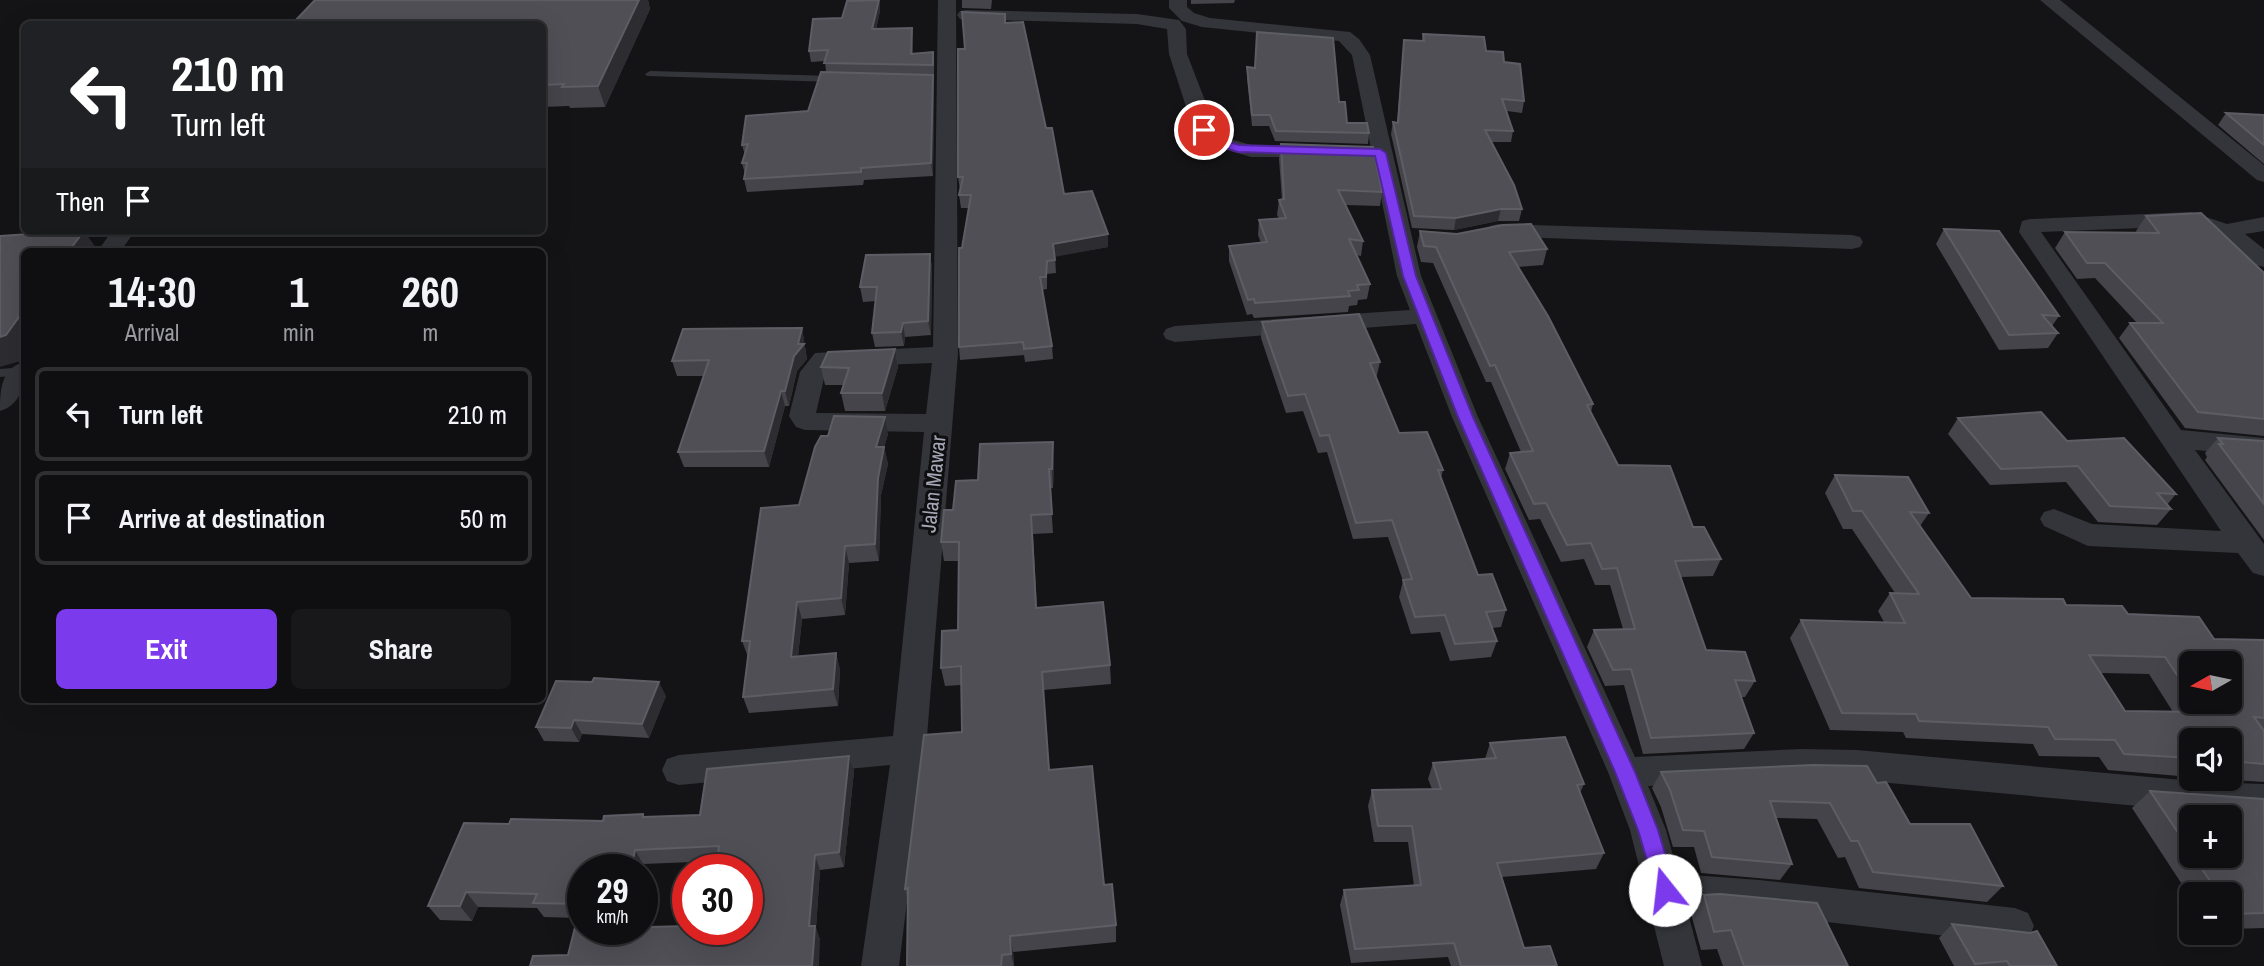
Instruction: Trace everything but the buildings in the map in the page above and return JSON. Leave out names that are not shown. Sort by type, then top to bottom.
[{"type":"street","points":[[1178,0],[1178,8],[1188,17],[1208,23],[1344,36],[1362,55],[1374,152],[1412,238],[1409,276],[1465,417],[1625,772],[1648,830],[1683,966]]},
{"type":"street","points":[[2049,0],[2264,176]]},
{"type":"street","points":[[947,8],[1166,22],[1177,29],[1178,54],[1200,119],[1204,130],[1217,142],[1238,149],[1342,152]]},
{"type":"street","name":"Jalan Mawar","points":[[880,966],[909,749],[945,354],[939,82],[947,8]]},
{"type":"street","points":[[2255,554],[2030,232],[2031,226],[2191,219],[2227,231],[2264,260]]},
{"type":"street","points":[[2227,231],[2264,224]]},
{"type":"street","points":[[1473,236],[1526,230],[1852,242]]},
{"type":"street","points":[[1175,334],[1425,316]]},
{"type":"street","points":[[939,423],[818,422],[805,421],[802,415],[813,372],[824,359],[945,354]]},
{"type":"street","points":[[0,402],[21,374]]},
{"type":"street","points":[[2174,439],[2264,447]]},
{"type":"street","points":[[2054,519],[2088,535],[2255,554]]},
{"type":"street","points":[[678,770],[909,749]]},
{"type":"street","points":[[1625,772],[1801,764],[1857,765],[2204,797],[2264,799]]},
{"type":"street","points":[[1665,890],[1759,897],[2015,926]]},
{"type":"lane","points":[[650,74],[851,80]]},
{"type":"lane","points":[[0,373],[21,370]]},
{"type":"route","points":[[1204,130],[1217,142],[1238,149],[1380,153],[1409,276],[1465,417],[1625,772],[1648,830],[1665,890]]}]
